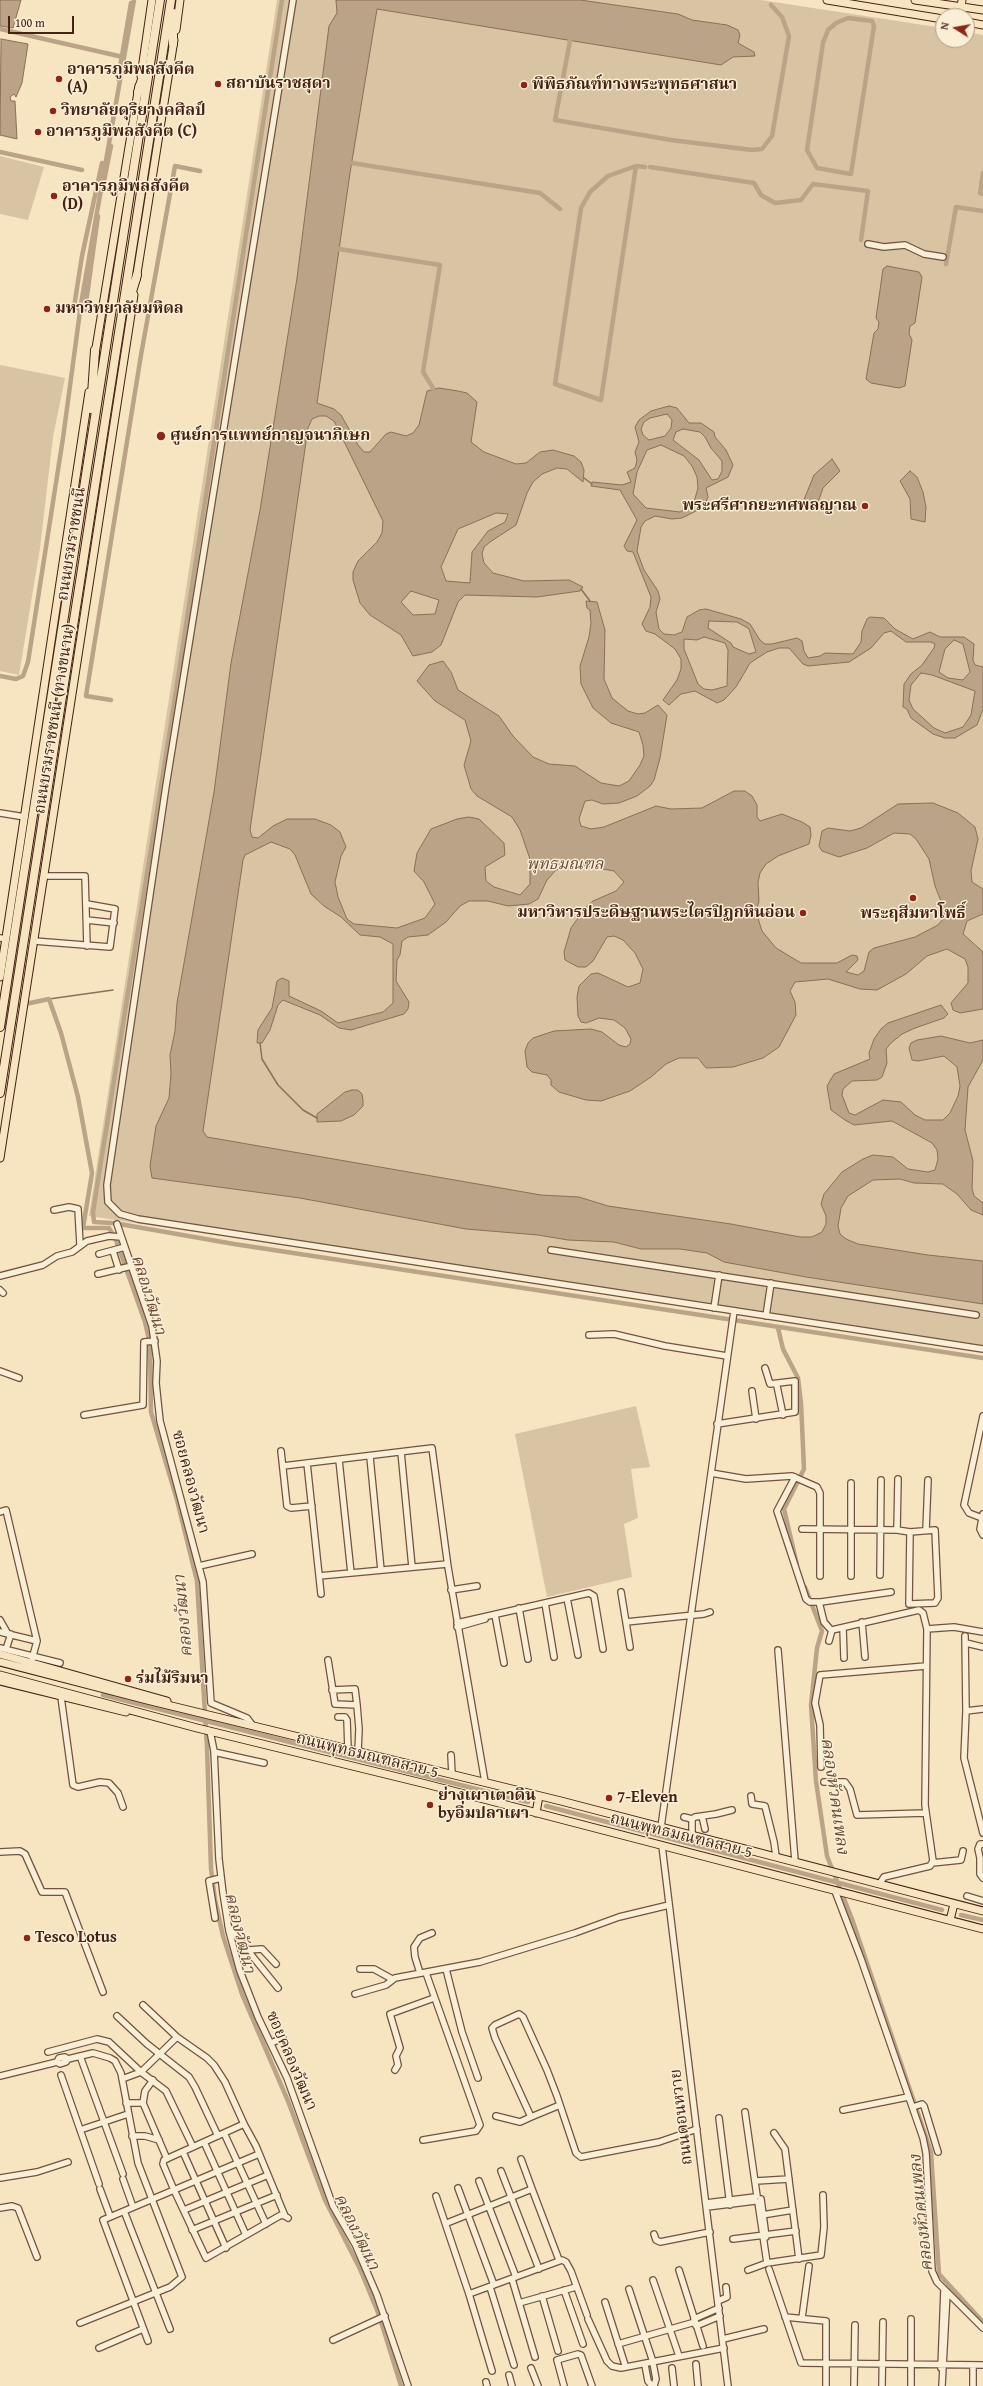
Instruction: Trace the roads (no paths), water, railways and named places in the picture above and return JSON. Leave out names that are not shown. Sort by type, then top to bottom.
[{"type":"highway","name":"ถนนบรมราชชนนี","points":[[0,1027],[160,0]]},
{"type":"highway","name":"ถนนบรมราชชนนี","points":[[0,1093],[172,0]]},
{"type":"highway","points":[[172,0],[173,44]]},
{"type":"highway","points":[[138,92],[154,43]]},
{"type":"highway","points":[[114,364],[137,275]]},
{"type":"highway","points":[[86,472],[95,350]]},
{"type":"main road","name":"ถนนบรมราชชนนี (ทางขนาน)","points":[[0,976],[3,939],[25,817],[95,350],[152,0]]},
{"type":"main road","name":"ถนนบรมราชชนนี (ทางขนาน)","points":[[0,1158],[180,0]]},
{"type":"main road","points":[[827,0],[933,17],[935,2]]},
{"type":"main road","points":[[915,0],[962,3],[983,10]]},
{"type":"main road","points":[[0,1654],[32,1660],[139,1691],[193,1711]]},
{"type":"main road","name":"ถนนพุทธมณฑลสาย 5","points":[[0,1662],[661,1826],[983,1911]]},
{"type":"main road","name":"ถนนพุทธมณฑลสาย 5","points":[[0,1675],[197,1728],[536,1813],[983,1929]]},
{"type":"main road","points":[[0,1681],[155,1720],[186,1725]]},
{"type":"main road","points":[[536,1813],[539,1796]]},
{"type":"main road","points":[[950,1920],[954,1904]]},
{"type":"street","points":[[293,0],[166,786],[106,1185],[108,1202],[120,1214],[138,1219],[983,1349]]},
{"type":"street","points":[[868,244],[884,247],[905,245],[924,254],[943,257]]},
{"type":"street","points":[[0,813],[25,817]]},
{"type":"street","points":[[45,876],[85,876],[87,946]]},
{"type":"street","points":[[34,941],[87,946],[110,946],[115,909],[86,904]]},
{"type":"street","points":[[87,920],[114,923]]},
{"type":"street","points":[[54,1210],[69,1207],[78,1209],[80,1245]]},
{"type":"street","name":"ซอยคลองวัฒนา","points":[[117,1224],[130,1267],[146,1306],[154,1341],[160,1421],[199,1566],[204,1597],[211,1703],[247,1718],[253,1726]]},
{"type":"street","points":[[0,1276],[43,1265],[57,1256],[72,1252],[80,1245],[109,1236],[120,1237]]},
{"type":"street","points":[[99,1254],[124,1248]]},
{"type":"street","points":[[114,1250],[120,1269]]},
{"type":"street","points":[[551,1250],[976,1315]]},
{"type":"street","points":[[98,1274],[130,1267]]},
{"type":"street","points":[[714,1308],[719,1275]]},
{"type":"street","points":[[766,1316],[771,1283]]},
{"type":"street","points":[[661,1826],[718,1424],[726,1356],[734,1311]]},
{"type":"street","points":[[589,1335],[614,1334],[665,1346],[726,1356]]},
{"type":"street","points":[[84,1416],[143,1405],[145,1342],[154,1341]]},
{"type":"street","points":[[718,1424],[794,1413],[796,1410],[795,1381],[770,1384],[765,1368]]},
{"type":"street","points":[[0,1371],[19,1378]]},
{"type":"street","points":[[778,1386],[782,1415]]},
{"type":"street","points":[[752,1390],[756,1419]]},
{"type":"street","points":[[983,1416],[964,1505],[969,1513],[982,1516],[980,1529],[983,1535]]},
{"type":"street","points":[[283,1466],[370,1457],[432,1448],[447,1564],[485,1782]]},
{"type":"street","points":[[281,1451],[287,1506],[291,1508],[312,1506]]},
{"type":"street","points":[[401,1452],[412,1567]]},
{"type":"street","points":[[370,1457],[381,1570]]},
{"type":"street","points":[[339,1460],[351,1573]]},
{"type":"street","points":[[307,1463],[321,1594]]},
{"type":"street","points":[[711,1473],[746,1479],[787,1475],[798,1478],[819,1489],[820,1576]]},
{"type":"street","points":[[798,1478],[777,1511],[806,1599],[810,1602],[819,1602],[891,1592]]},
{"type":"street","points":[[897,1530],[898,1479]]},
{"type":"street","points":[[880,1575],[881,1480]]},
{"type":"street","points":[[926,1530],[928,1480]]},
{"type":"street","points":[[851,1483],[851,1576]]},
{"type":"street","points":[[0,1512],[6,1510],[37,1641],[32,1660]]},
{"type":"street","points":[[802,1529],[880,1529],[910,1532],[935,1530],[938,1598],[935,1603],[910,1604],[910,1532]]},
{"type":"street","points":[[199,1566],[252,1554]]},
{"type":"street","points":[[319,1576],[447,1564]]},
{"type":"street","points":[[452,1590],[477,1586]]},
{"type":"street","points":[[621,1592],[630,1647]]},
{"type":"street","points":[[457,1625],[519,1608],[586,1593],[594,1596],[603,1649]]},
{"type":"street","points":[[567,1598],[578,1655]]},
{"type":"street","points":[[819,1602],[824,1622],[831,1630]]},
{"type":"street","points":[[545,1603],[554,1657]]},
{"type":"street","points":[[519,1608],[528,1659]]},
{"type":"street","points":[[831,1630],[920,1610],[923,1613],[927,1629],[926,1813],[932,1863]]},
{"type":"street","points":[[626,1622],[704,1614],[710,1612]]},
{"type":"street","points":[[495,1615],[504,1663]]},
{"type":"street","points":[[0,1620],[10,1634]]},
{"type":"street","points":[[862,1622],[865,1657]]},
{"type":"street","points":[[927,1629],[954,1627],[983,1632]]},
{"type":"street","points":[[843,1628],[844,1658]]},
{"type":"street","points":[[829,1641],[831,1630]]},
{"type":"street","points":[[0,1632],[37,1641]]},
{"type":"street","points":[[10,1634],[3,1649],[32,1660],[60,1663]]},
{"type":"street","points":[[965,1636],[965,1766],[983,1833]]},
{"type":"street","points":[[966,1644],[983,1646]]},
{"type":"street","points":[[778,1650],[794,1861]]},
{"type":"street","points":[[328,1660],[332,1690],[336,1704],[357,1705]]},
{"type":"street","points":[[821,1767],[820,1725],[815,1703],[820,1675],[926,1666]]},
{"type":"street","points":[[332,1690],[356,1689],[359,1729],[358,1751]]},
{"type":"street","points":[[61,1697],[73,1785],[78,1787],[100,1782],[109,1782],[118,1793],[123,1807]]},
{"type":"street","points":[[966,1711],[983,1709]]},
{"type":"street","points":[[338,1717],[345,1717],[347,1720],[348,1749]]},
{"type":"street","name":"ซอยคลองวัฒนา","points":[[210,1731],[214,1752],[219,1878],[228,1926],[246,1990],[287,2078],[333,2206],[360,2254],[384,2316],[405,2385]]},
{"type":"street","points":[[214,1752],[264,1763]]},
{"type":"street","points":[[451,1756],[452,1774]]},
{"type":"street","points":[[824,1782],[845,1782],[850,1789],[856,1815],[926,1813]]},
{"type":"street","points":[[751,1796],[752,1804],[765,1806],[776,1856]]},
{"type":"street","points":[[684,1817],[692,1819],[732,1810]]},
{"type":"street","points":[[702,1816],[705,1829]]},
{"type":"street","points":[[692,1819],[692,1834]]},
{"type":"street","points":[[983,1844],[980,1844],[978,1849],[980,1858],[980,1874],[983,1878]]},
{"type":"street","name":"ถนนดอนหวาย","points":[[662,1846],[728,2386]]},
{"type":"street","points":[[0,1852],[20,1851],[25,1854],[42,1892],[65,1892],[103,1992]]},
{"type":"street","points":[[880,1883],[884,1877],[932,1863],[961,1860],[964,1856],[963,1851]]},
{"type":"street","points":[[215,1918],[208,1884],[211,1880],[219,1878]]},
{"type":"street","points":[[835,1891],[862,1959],[908,2097],[916,2106],[926,2153],[932,2271],[935,2280],[983,2328]]},
{"type":"street","points":[[967,1896],[983,1901]]},
{"type":"street","points":[[355,1994],[386,1985],[392,1979],[480,1962],[575,1933],[619,1917],[669,1905]]},
{"type":"street","points":[[228,1926],[278,1988]]},
{"type":"street","points":[[423,2140],[476,2131],[480,2126],[434,1998],[415,1957],[414,1948],[420,1938],[432,1933]]},
{"type":"street","points":[[248,1950],[262,1949],[276,1964]]},
{"type":"street","points":[[360,1969],[374,1969],[392,1979]]},
{"type":"street","points":[[446,1969],[462,2032],[478,2078]]},
{"type":"street","points":[[395,2070],[398,2065],[396,2056],[400,2048],[390,2014],[434,1998]]},
{"type":"street","points":[[143,2005],[177,2037],[207,2058],[214,2065],[225,2082],[259,2154],[286,2217],[281,2215],[226,2248],[206,2258]]},
{"type":"street","points":[[531,2117],[492,2031],[495,2025],[519,2014],[523,2017],[528,2027],[560,2106],[576,2153],[581,2157],[659,2142],[697,2129]]},
{"type":"street","points":[[117,2016],[159,2054],[178,2067],[192,2082],[218,2136]]},
{"type":"street","points":[[122,2079],[141,2072],[177,2037]]},
{"type":"street","points":[[271,2043],[283,2038]]},
{"type":"street","points":[[48,2052],[87,2041],[105,2040],[141,2072],[166,2091],[193,2147]]},
{"type":"street","points":[[0,2076],[56,2062],[64,2063],[68,2059],[80,2056],[100,2054],[110,2058],[118,2066],[122,2079],[138,2163],[182,2277],[170,2287],[80,2323]]},
{"type":"street","points":[[80,2056],[133,2207]]},
{"type":"street","points":[[61,2075],[110,2216]]},
{"type":"street","points":[[152,2080],[145,2090],[143,2103],[166,2159]]},
{"type":"street","points":[[843,2110],[908,2097]]},
{"type":"street","points":[[126,2103],[143,2103]]},
{"type":"street","points":[[496,2116],[520,2122],[560,2106]]},
{"type":"street","points":[[916,2106],[924,2106],[938,2152]]},
{"type":"street","points":[[745,2112],[756,2181],[757,2199],[762,2215],[768,2266],[799,2361],[804,2364],[942,2366],[983,2365]]},
{"type":"street","points":[[80,2130],[128,2114]]},
{"type":"street","points":[[718,2118],[730,2202]]},
{"type":"street","points":[[209,2265],[163,2164],[164,2160],[166,2159],[244,2124]]},
{"type":"street","points":[[224,2133],[266,2224]]},
{"type":"street","points":[[774,2133],[785,2149],[799,2259]]},
{"type":"street","points":[[132,2136],[145,2136],[159,2140]]},
{"type":"street","points":[[204,2142],[246,2235]]},
{"type":"street","points":[[183,2152],[226,2248]]},
{"type":"street","points":[[148,2341],[103,2222],[104,2219],[259,2154]]},
{"type":"street","points":[[521,2159],[559,2260]]},
{"type":"street","points":[[0,2178],[37,2172],[68,2162]]},
{"type":"street","points":[[501,2171],[539,2269]]},
{"type":"street","points":[[184,2210],[247,2182],[268,2175]]},
{"type":"street","points":[[756,2181],[789,2179]]},
{"type":"street","points":[[479,2181],[490,2206],[514,2278],[535,2357]]},
{"type":"street","points":[[458,2188],[492,2286],[514,2365]]},
{"type":"street","points":[[447,2222],[532,2189]]},
{"type":"street","points":[[192,2230],[234,2211],[276,2195]]},
{"type":"street","points":[[748,2270],[819,2256],[822,2252],[824,2227],[822,2195]]},
{"type":"street","points":[[436,2196],[447,2222],[492,2372]]},
{"type":"street","points":[[706,2205],[757,2199]]},
{"type":"street","points":[[0,2208],[12,2206],[18,2208],[37,2257]]},
{"type":"street","points":[[762,2215],[793,2210]]},
{"type":"street","points":[[124,2211],[170,2329]]},
{"type":"street","points":[[733,2239],[796,2231]]},
{"type":"street","points":[[654,2234],[656,2240],[660,2242],[710,2232]]},
{"type":"street","points":[[469,2294],[539,2269],[559,2260],[564,2261],[568,2265],[587,2317],[610,2364],[625,2369],[645,2365],[653,2361],[724,2348]]},
{"type":"street","points":[[802,2318],[809,2266]]},
{"type":"street","points":[[679,2270],[703,2346]]},
{"type":"street","points":[[653,2280],[678,2353]]},
{"type":"street","points":[[520,2303],[576,2287]]},
{"type":"street","points":[[718,2300],[727,2297],[726,2287]]},
{"type":"street","points":[[629,2289],[653,2361],[656,2379],[653,2386],[648,2381],[645,2365]]},
{"type":"street","points":[[564,2290],[583,2344]]},
{"type":"street","points":[[942,2386],[946,2291]]},
{"type":"street","points":[[542,2296],[558,2351]]},
{"type":"street","points":[[605,2302],[625,2365]]},
{"type":"street","points":[[695,2322],[719,2308]]},
{"type":"street","points":[[333,2340],[384,2316]]},
{"type":"street","points":[[618,2344],[720,2316]]},
{"type":"street","points":[[785,2317],[826,2321],[826,2386]]},
{"type":"street","points":[[911,2320],[911,2386]]},
{"type":"street","points":[[882,2386],[883,2322]]},
{"type":"street","points":[[854,2386],[855,2325]]},
{"type":"street","points":[[99,2348],[144,2329]]},
{"type":"street","points":[[723,2339],[764,2329]]},
{"type":"street","points":[[564,2386],[557,2360],[578,2354],[581,2355],[592,2386]]},
{"type":"street","points":[[696,2364],[698,2386]]},
{"type":"street","points":[[973,2366],[973,2386]]},
{"type":"street","points":[[531,2368],[538,2386]]},
{"type":"street","points":[[672,2368],[674,2386]]},
{"type":"street","points":[[509,2375],[512,2386]]},
{"type":"waterway","points":[[0,676],[16,679],[23,676],[28,662],[63,438],[81,304],[134,0]]},
{"type":"waterway","points":[[112,1223],[94,1222],[93,1212],[169,736],[282,0]]},
{"type":"waterway","points":[[118,79],[131,3]]},
{"type":"waterway","points":[[570,41],[555,120],[671,140],[752,150],[762,149],[772,136],[789,36],[782,17],[771,5]]},
{"type":"waterway","points":[[848,18],[872,21],[874,26],[851,174],[817,168],[807,150],[823,43],[828,30],[836,23],[848,18]]},
{"type":"waterway","points":[[0,29],[123,57]]},
{"type":"waterway","points":[[102,191],[111,146]]},
{"type":"waterway","points":[[0,152],[82,170]]},
{"type":"waterway","points":[[98,216],[85,310],[74,307],[82,256],[102,163]]},
{"type":"waterway","points":[[352,163],[540,193],[560,209]]},
{"type":"waterway","points":[[111,700],[86,696],[141,355],[175,166],[200,171]]},
{"type":"waterway","points":[[636,166],[601,400],[555,384],[581,208],[590,192],[608,176],[636,166]]},
{"type":"waterway","points":[[636,166],[645,167]]},
{"type":"waterway","points":[[650,167],[754,183],[761,195],[775,203],[801,200],[813,184],[868,191],[861,240]]},
{"type":"waterway","points":[[983,173],[980,193],[983,194]]},
{"type":"waterway","points":[[946,264],[956,207],[983,211]]},
{"type":"waterway","points":[[339,249],[440,265],[423,372],[433,388]]},
{"type":"waterway","points":[[584,478],[592,484]]},
{"type":"waterway","points":[[581,589],[590,601]]},
{"type":"waterway","points":[[49,999],[113,990]]},
{"type":"waterway","name":"คลองวัฒนา","points":[[2,1009],[49,999],[61,1033],[78,1097],[92,1173],[83,1228],[109,1228],[116,1240],[145,1322],[150,1344],[151,1412],[177,1500],[197,1581],[207,1747],[211,1869],[215,1900],[223,1936],[242,1994],[288,2101],[325,2200],[360,2269],[379,2315],[401,2386]]},
{"type":"waterway","points":[[260,1043],[262,1059],[278,1085],[303,1110],[317,1118]]},
{"type":"waterway","points":[[114,1223],[234,1244],[983,1358]]},
{"type":"waterway","name":"คลองหัวคนเพลง","points":[[778,1328],[783,1349],[798,1378],[801,1403],[804,1469],[784,1509],[797,1565]]},
{"type":"waterway","name":"คลองหัวคนเพลง","points":[[805,1587],[822,1631],[817,1648],[811,1705],[816,1781],[827,1856],[852,1919],[931,2152],[939,2274],[983,2322]]},
{"type":"waterway","points":[[103,1695],[528,1802]]},
{"type":"waterway","points":[[546,1806],[942,1910]]},
{"type":"waterway","points":[[961,1915],[983,1920]]},
{"type":"place","name":"อาคารภูมิพลสังคีต (A)","points":[[59,79]]},
{"type":"place","name":"สถาบันราชสุดา","points":[[218,84]]},
{"type":"place","name":"พิพิธภัณฑ์ทางพระพุทธศาสนา","points":[[524,85]]},
{"type":"place","name":"วิทยาลัยดุริยางคศิลป์","points":[[53,111]]},
{"type":"place","name":"อาคารภูมิพลสังคีต (C)","points":[[38,132]]},
{"type":"place","name":"อาคารภูมิพลสังคีต (D)","points":[[54,196]]},
{"type":"place","name":"มหาวิทยาลัยมหิดล","points":[[47,309]]},
{"type":"place","name":"ศูนย์การแพทย์กาญจนาภิเษก","points":[[161,436]]},
{"type":"place","name":"พระศรีศากยะทศพลญาณ","points":[[865,506]]},
{"type":"place","name":"พระฤสีมหาโพธิ์","points":[[913,898]]},
{"type":"place","name":"มหาวิหารประดิษฐานพระไตรปิฏกหินอ่อน","points":[[803,913]]},
{"type":"place","name":"ร่มไม้ริมนา","points":[[128,1679]]},
{"type":"place","name":"7-Eleven","points":[[609,1798]]},
{"type":"place","name":"ย่างเผาเตาดิน byอิ่มปลาเผา","points":[[430,1805]]},
{"type":"place","name":"Tesco Lotus","points":[[27,1938]]},
{"type":"park label","name":"พุทธมณฑล","points":[[565,865]]}]
